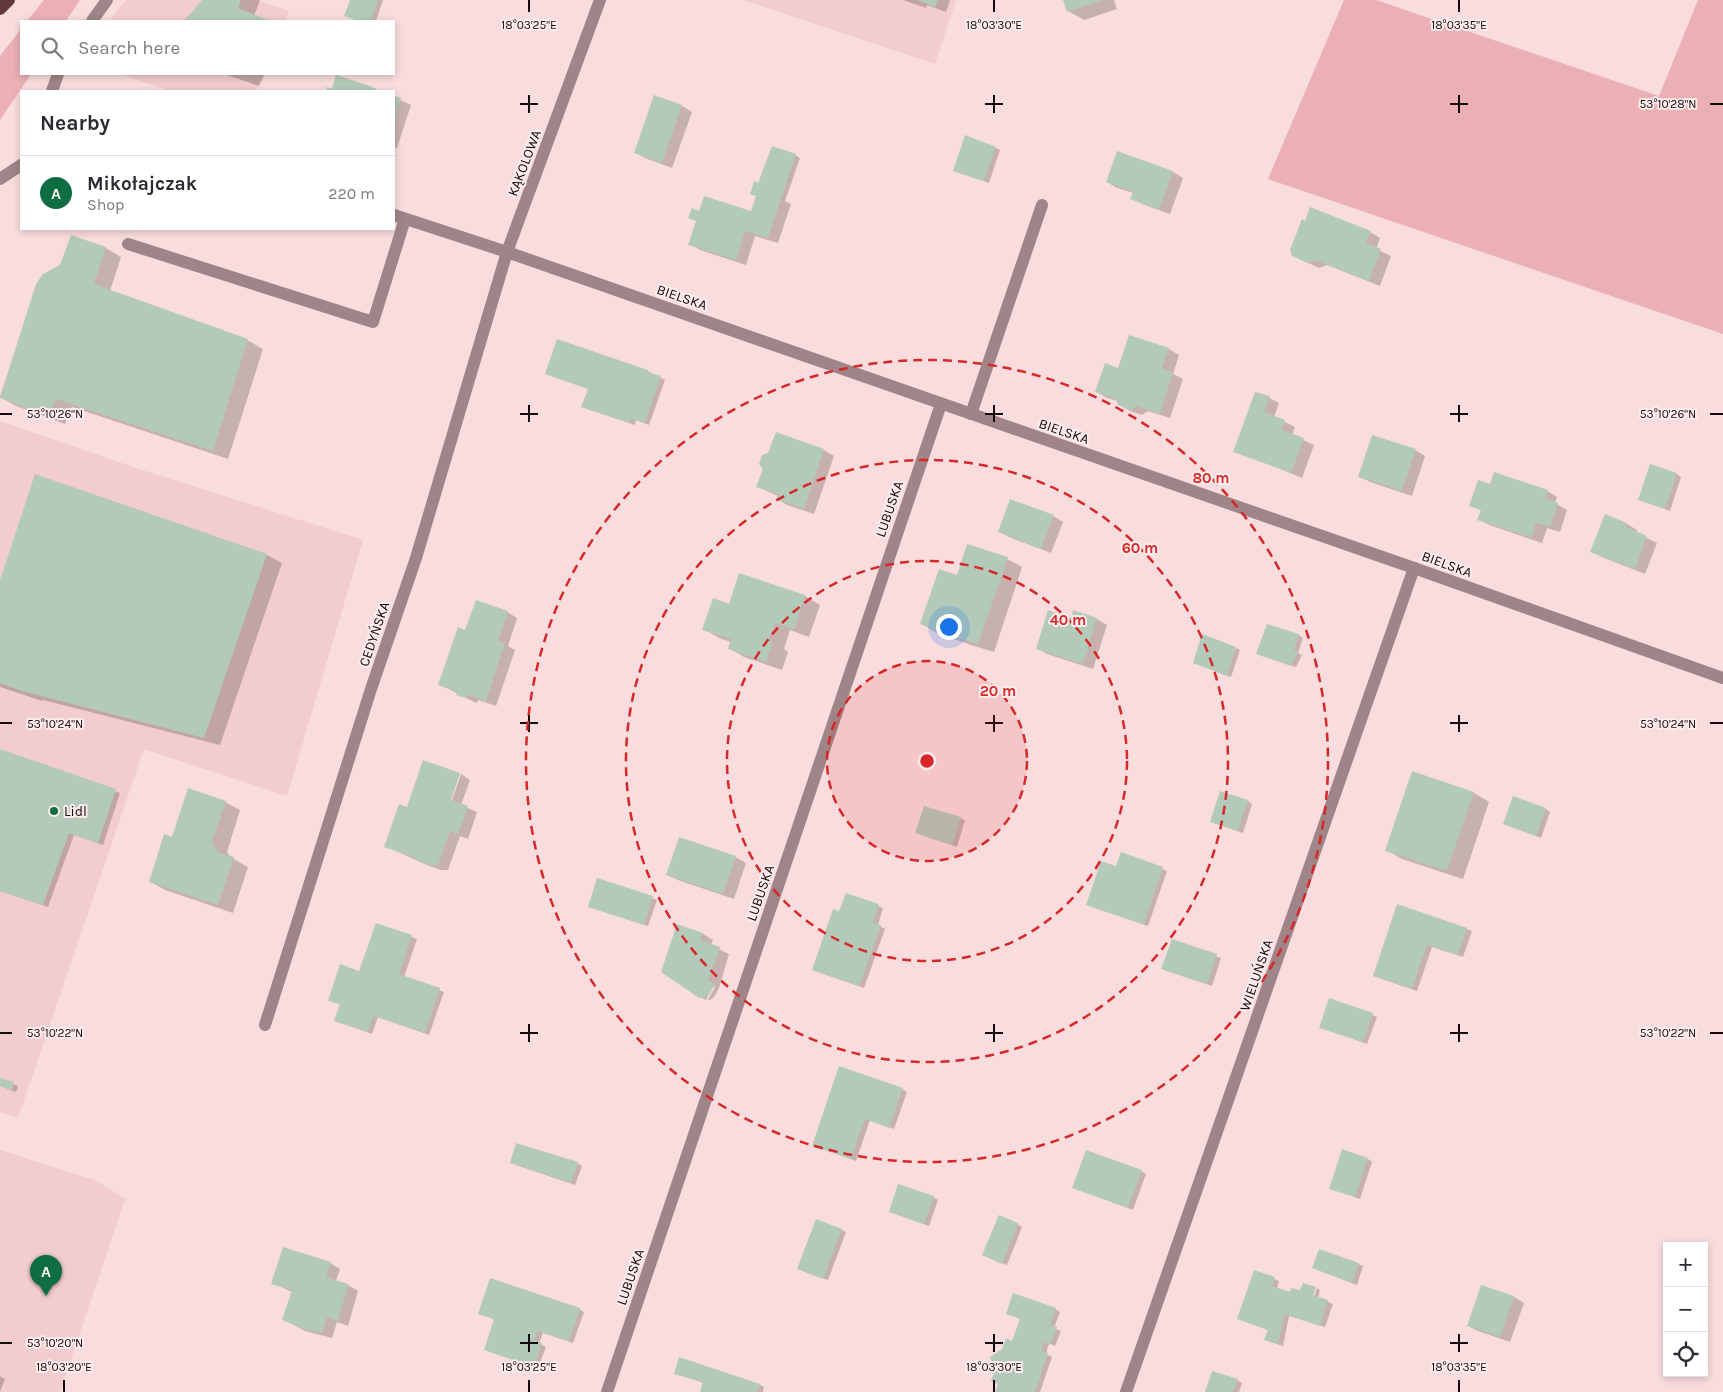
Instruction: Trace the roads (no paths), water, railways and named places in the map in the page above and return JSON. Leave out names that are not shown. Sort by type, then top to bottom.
[{"type":"main road","points":[[0,10],[9,0]]},
{"type":"street","points":[[93,20],[107,0]]},
{"type":"street","name":"KĄKOLOWA","points":[[506,252],[579,61],[600,0]]},
{"type":"street","points":[[52,90],[58,75]]},
{"type":"street","points":[[0,179],[20,166]]},
{"type":"street","points":[[971,414],[1042,205]]},
{"type":"street","points":[[128,244],[373,322],[399,217]]},
{"type":"street","name":"BIELSKA","points":[[399,217],[506,252],[1414,568],[1723,678]]},
{"type":"street","name":"CEDYŃSKA","points":[[265,1025],[371,689],[416,558],[506,252]]},
{"type":"street","name":"LUBUSKA","points":[[607,1392],[941,404]]},
{"type":"street","name":"WIELUŃSKA","points":[[1126,1392],[1414,568]]},
{"type":"place","name":"Lidl","points":[[54,811]]},
{"type":"place","name":"Mikołajczak","points":[[46,1296]]}]
